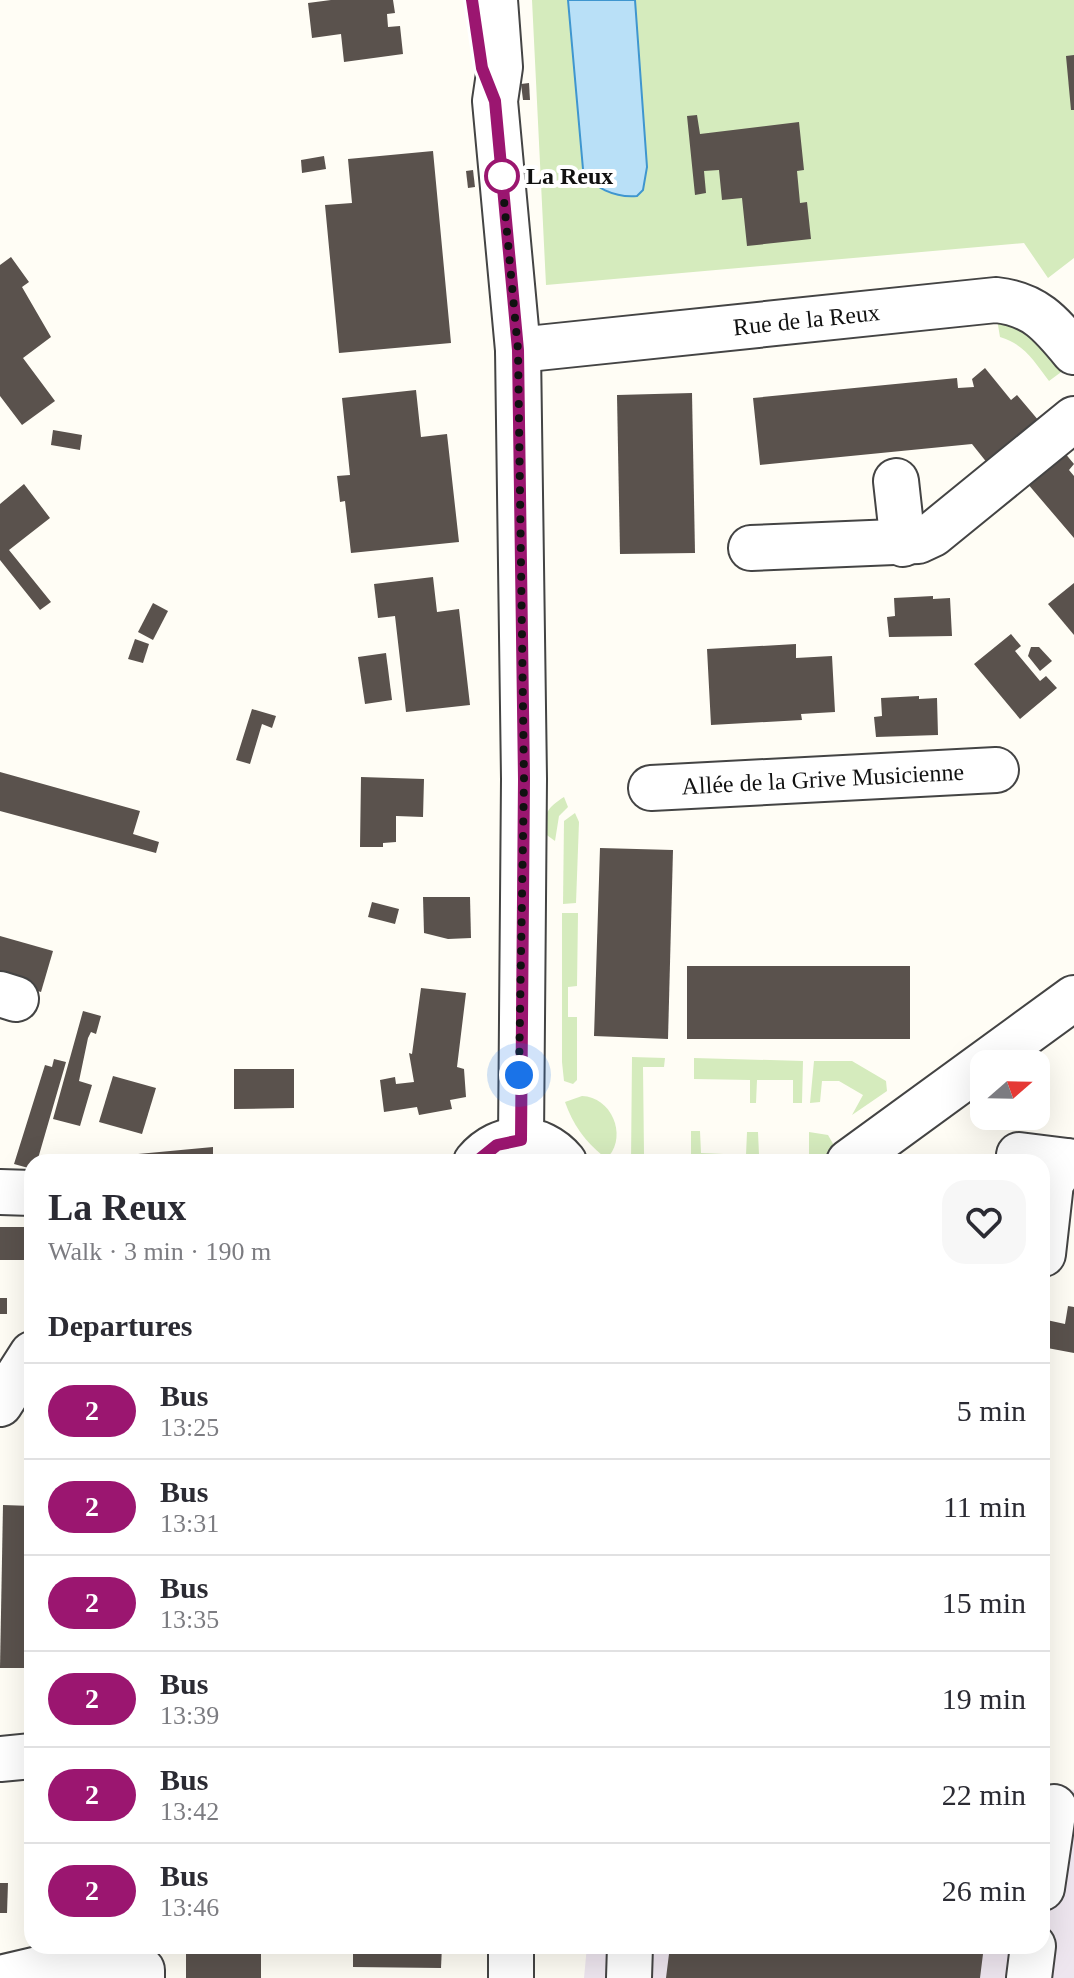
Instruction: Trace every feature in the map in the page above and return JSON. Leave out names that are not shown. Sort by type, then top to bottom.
[{"type":"street","points":[[497,6],[500,67],[495,101],[518,350],[524,779],[521,1140]]},
{"type":"street","name":"Rue de la Reux","points":[[518,350],[996,300],[1025,305],[1045,317],[1074,352]]},
{"type":"street","points":[[751,548],[903,544],[933,534],[1074,419]]},
{"type":"street","points":[[896,481],[903,544]]},
{"type":"street","name":"Allée de la Grive Musicienne","points":[[651,788],[996,770]]},
{"type":"street","points":[[860,1154],[1074,998]]},
{"type":"street","points":[[486,1154],[497,1145],[521,1140],[544,1145],[555,1154]]},
{"type":"street","points":[[1050,1159],[1070,1162]]},
{"type":"street","points":[[1050,1192],[1051,1183],[1070,1162]]},
{"type":"street","points":[[0,1192],[24,1193]]},
{"type":"street","points":[[0,1759],[24,1757]]},
{"type":"street","points":[[1050,1845],[1057,1807]]},
{"type":"street","points":[[511,1954],[511,1978]]},
{"type":"street","points":[[629,1978],[630,1954]]},
{"type":"street","points":[[1029,1978],[1032,1954]]},
{"type":"street","points":[[1,1978],[43,1968],[142,1970],[142,1978]]},
{"type":"shaded area","points":[[1050,1786],[1074,1790],[1074,1978],[584,1978],[586,1954],[1050,1954]]},
{"type":"green space","points":[[532,0],[1074,0],[1074,258],[1048,278],[1024,243],[546,285]]},
{"type":"green space","points":[[996,313],[1004,313],[1068,367],[1049,381],[1022,349],[1000,337]]},
{"type":"green space","points":[[564,797],[568,807],[559,816],[555,841],[544,833],[544,821],[550,808]]},
{"type":"green space","points":[[575,813],[579,822],[576,903],[563,904],[564,821]]},
{"type":"green space","points":[[562,913],[578,913],[577,986],[568,987],[568,1017],[577,1017],[577,1080],[573,1084],[564,1081],[562,1062]]},
{"type":"green space","points":[[632,1057],[665,1058],[664,1067],[643,1067],[644,1154],[631,1154]]},
{"type":"green space","points":[[694,1058],[803,1061],[802,1103],[793,1103],[793,1080],[757,1080],[756,1103],[750,1103],[750,1080],[694,1079]]},
{"type":"green space","points":[[814,1061],[852,1061],[886,1081],[887,1091],[852,1115],[863,1095],[839,1081],[822,1081],[820,1102],[810,1103]]},
{"type":"green space","points":[[582,1096],[592,1098],[608,1110],[616,1128],[610,1154],[601,1154],[591,1144],[576,1125],[565,1102]]},
{"type":"green space","points":[[691,1131],[700,1131],[701,1153],[724,1154],[691,1154]]},
{"type":"green space","points":[[747,1132],[758,1132],[759,1154],[746,1154]]},
{"type":"green space","points":[[809,1132],[828,1135],[836,1149],[827,1154],[809,1154]]},
{"type":"water","points":[[568,0],[635,0],[647,167],[643,190],[637,196],[605,190],[592,182],[583,169]]},
{"type":"building","points":[[393,0],[395,13],[387,14],[388,27],[400,26],[403,54],[344,62],[341,34],[312,38],[308,3]]},
{"type":"building","points":[[1074,55],[1074,110],[1071,110],[1066,56]]},
{"type":"building","points":[[529,83],[530,100],[523,100],[521,84]]},
{"type":"building","points":[[697,115],[700,134],[799,122],[804,170],[797,171],[800,203],[807,202],[811,239],[747,246],[742,198],[722,200],[719,170],[704,171],[706,193],[695,195],[687,116]]},
{"type":"building","points":[[433,151],[451,343],[339,353],[325,205],[352,203],[348,159]]},
{"type":"building","points":[[324,156],[326,169],[302,173],[301,160]]},
{"type":"building","points":[[473,170],[475,187],[468,188],[466,171]]},
{"type":"building","points":[[11,257],[29,282],[22,287],[51,337],[23,358],[55,401],[22,425],[0,396],[0,265]]},
{"type":"building","points":[[985,368],[1011,400],[1017,395],[1039,421],[988,464],[972,444],[760,465],[753,398],[957,378],[958,388],[974,387],[972,379]]},
{"type":"building","points":[[416,390],[421,437],[447,434],[459,542],[351,553],[345,501],[340,502],[337,476],[350,475],[342,398]]},
{"type":"building","points":[[692,393],[695,553],[620,554],[617,395]]},
{"type":"building","points":[[53,430],[82,435],[80,450],[51,445]]},
{"type":"building","points":[[1064,452],[1074,464],[1069,470],[1074,476],[1074,538],[1027,483]]},
{"type":"building","points":[[24,484],[50,518],[9,550],[51,602],[40,610],[0,560],[0,504]]},
{"type":"building","points":[[433,577],[437,612],[459,609],[470,705],[406,712],[395,616],[378,618],[374,584]]},
{"type":"building","points":[[1074,583],[1074,635],[1048,604]]},
{"type":"building","points":[[933,596],[933,599],[950,598],[952,636],[889,637],[887,617],[895,616],[894,598]]},
{"type":"building","points":[[153,603],[168,611],[153,640],[138,632]]},
{"type":"building","points":[[1011,634],[1021,646],[1015,651],[1040,681],[1046,676],[1057,688],[1020,719],[974,664]]},
{"type":"building","points":[[135,639],[149,644],[143,663],[128,659]]},
{"type":"building","points":[[796,644],[796,658],[832,656],[835,712],[801,714],[802,720],[711,725],[707,649]]},
{"type":"building","points":[[1031,647],[1039,647],[1052,661],[1040,671],[1028,656]]},
{"type":"building","points":[[386,653],[392,700],[365,704],[358,657]]},
{"type":"building","points":[[919,696],[919,699],[937,698],[938,735],[876,737],[874,717],[882,716],[881,698]]},
{"type":"building","points":[[252,709],[276,716],[272,728],[262,724],[250,764],[236,760]]},
{"type":"building","points":[[0,772],[140,811],[133,834],[159,842],[156,853],[0,811]]},
{"type":"building","points":[[361,777],[424,779],[423,817],[396,816],[396,842],[383,843],[383,847],[360,847]]},
{"type":"building","points":[[600,848],[673,850],[668,1039],[594,1036]]},
{"type":"building","points":[[423,897],[470,897],[471,938],[448,939],[424,933]]},
{"type":"building","points":[[372,902],[399,909],[395,924],[368,917]]},
{"type":"building","points":[[0,936],[53,951],[41,992],[0,980]]},
{"type":"building","points":[[687,966],[910,966],[910,1039],[687,1039]]},
{"type":"building","points":[[421,988],[466,993],[457,1067],[464,1069],[466,1097],[450,1100],[452,1109],[419,1115],[417,1107],[384,1112],[380,1080],[395,1077],[396,1084],[414,1082],[409,1053],[412,1054]]},
{"type":"building","points":[[83,1011],[101,1016],[96,1034],[91,1032],[88,1038],[79,1081],[92,1085],[80,1126],[53,1119]]},
{"type":"building","points":[[54,1059],[66,1062],[39,1154],[24,1154],[24,1167],[14,1164],[45,1065],[52,1067]]},
{"type":"building","points":[[234,1069],[294,1069],[294,1108],[234,1109]]},
{"type":"building","points":[[113,1076],[156,1088],[142,1134],[99,1122]]},
{"type":"building","points":[[213,1147],[213,1154],[138,1154]]},
{"type":"building","points":[[0,1227],[24,1227],[24,1260],[0,1260]]},
{"type":"building","points":[[0,1298],[7,1298],[7,1314],[0,1314]]},
{"type":"building","points":[[1068,1306],[1074,1307],[1074,1353],[1050,1348],[1050,1321],[1065,1324]]},
{"type":"building","points":[[3,1505],[24,1506],[24,1668],[0,1668]]},
{"type":"building","points":[[0,1883],[8,1883],[7,1913],[0,1913]]},
{"type":"building","points":[[186,1954],[261,1954],[261,1978],[186,1978]]},
{"type":"building","points":[[353,1954],[442,1954],[441,1968],[353,1967]]},
{"type":"building","points":[[669,1954],[983,1954],[980,1978],[666,1978]]},
{"type":"bus line","name":"2","points":[[472,0],[482,68],[495,101],[518,350],[524,779],[519,1075],[521,1140],[504,1142],[483,1154]]},
{"type":"place","name":"La Reux","points":[[502,176]]},
{"type":"route","points":[[502,176],[501,168],[518,350],[524,779],[519,1075]]}]
